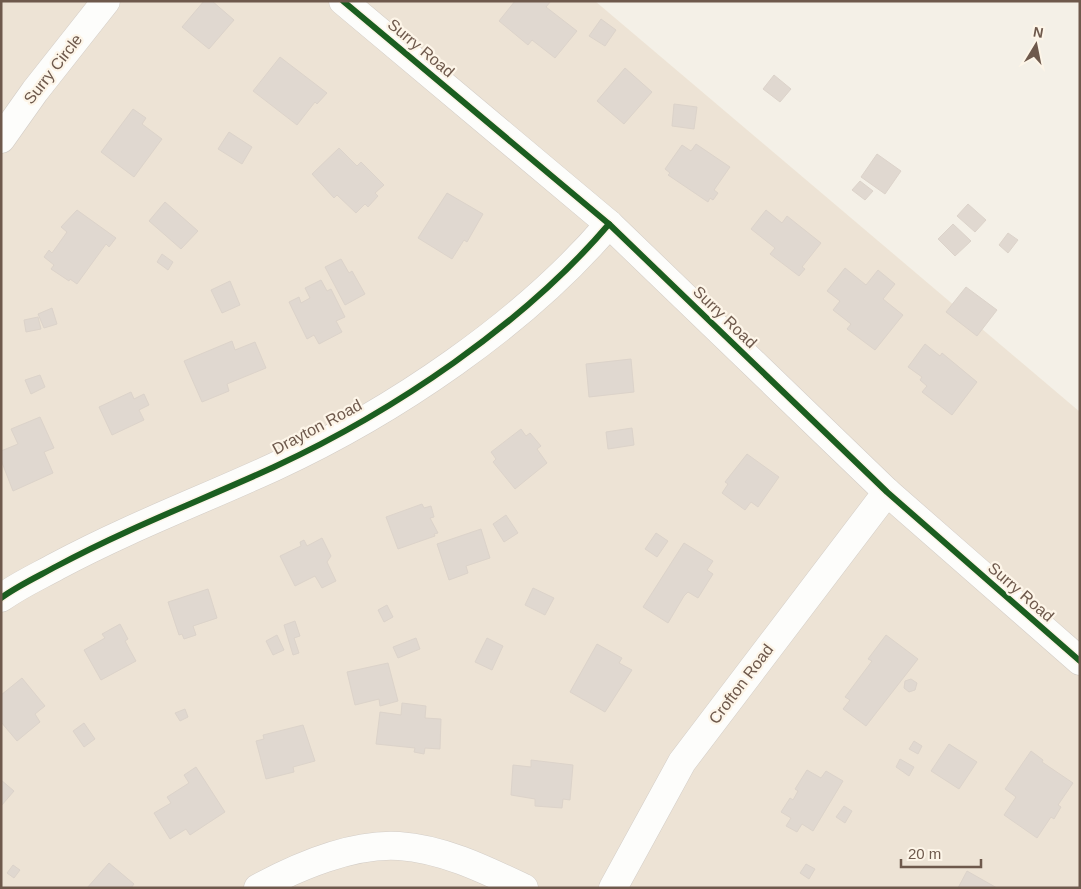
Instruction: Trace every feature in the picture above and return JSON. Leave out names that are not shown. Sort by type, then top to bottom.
[{"type":"street","name":"Surry Circle","points":[[1,139],[35,90],[106,1]]},
{"type":"street","name":"Surry Road","points":[[343,1],[609,224],[887,492],[1080,662]]},
{"type":"street","name":"Drayton Road","points":[[1,598],[99,544],[316,446],[398,399],[486,339],[543,293],[585,252],[609,224]]},
{"type":"street","name":"Crofton Road","points":[[613,888],[682,762],[887,492]]},
{"type":"street","points":[[258,888],[290,871],[330,856],[398,846],[438,852],[477,866],[524,888]]},
{"type":"shaded area","points":[[1,1],[595,1],[1080,412],[1080,888],[1,888]]},
{"type":"building","points":[[204,1],[212,1],[234,20],[209,49],[182,27]]},
{"type":"building","points":[[515,1],[551,1],[546,7],[577,31],[555,58],[532,40],[528,45],[499,21]]},
{"type":"building","points":[[601,19],[616,30],[605,46],[589,36]]},
{"type":"building","points":[[280,57],[327,93],[317,104],[315,102],[297,125],[253,91]]},
{"type":"building","points":[[625,68],[652,92],[624,124],[597,101]]},
{"type":"building","points":[[774,75],[791,89],[780,102],[763,89]]},
{"type":"building","points":[[674,104],[697,107],[694,129],[672,126]]},
{"type":"building","points":[[133,109],[146,118],[142,124],[162,139],[134,177],[101,152]]},
{"type":"building","points":[[229,132],[252,147],[242,164],[218,149]]},
{"type":"building","points":[[696,144],[730,167],[714,190],[718,193],[713,200],[710,198],[708,202],[668,175],[670,173],[665,169],[682,145],[691,151]]},
{"type":"building","points":[[339,148],[357,166],[361,162],[384,185],[375,193],[378,196],[368,207],[365,204],[356,213],[337,195],[334,198],[312,174]]},
{"type":"building","points":[[877,154],[901,171],[885,194],[861,177]]},
{"type":"building","points":[[860,181],[873,191],[865,200],[852,190]]},
{"type":"building","points":[[447,193],[483,214],[467,242],[464,240],[452,259],[418,238]]},
{"type":"building","points":[[165,202],[198,231],[181,249],[149,221]]},
{"type":"building","points":[[968,204],[986,220],[975,232],[957,216]]},
{"type":"building","points":[[77,210],[116,238],[109,247],[106,244],[77,284],[51,269],[54,265],[44,257],[49,250],[52,253],[67,232],[61,227]]},
{"type":"building","points":[[766,210],[782,223],[787,216],[821,243],[802,267],[805,269],[799,276],[770,254],[775,248],[751,229]]},
{"type":"building","points":[[953,224],[971,241],[955,256],[938,239]]},
{"type":"building","points":[[1008,233],[1018,240],[1008,253],[999,245]]},
{"type":"building","points":[[162,254],[173,262],[168,270],[157,262]]},
{"type":"building","points":[[341,259],[349,273],[352,271],[365,294],[345,305],[325,267]]},
{"type":"building","points":[[845,268],[866,285],[878,270],[895,284],[883,299],[903,315],[875,350],[847,329],[851,324],[833,310],[840,301],[827,291]]},
{"type":"building","points":[[321,280],[327,291],[331,289],[345,317],[336,321],[342,332],[319,344],[314,335],[307,339],[289,302],[299,297],[301,303],[310,298],[305,288]]},
{"type":"building","points":[[230,281],[240,305],[222,313],[211,290]]},
{"type":"building","points":[[966,287],[997,310],[977,336],[946,312]]},
{"type":"building","points":[[52,308],[57,324],[44,328],[38,314]]},
{"type":"building","points":[[38,317],[41,329],[26,332],[24,320]]},
{"type":"building","points":[[232,341],[235,350],[255,342],[266,368],[227,384],[229,391],[202,402],[184,361]]},
{"type":"building","points":[[925,344],[940,356],[942,353],[977,382],[952,415],[922,392],[927,386],[920,380],[922,377],[908,367]]},
{"type":"building","points":[[631,359],[634,392],[589,397],[586,364]]},
{"type":"building","points":[[40,375],[45,387],[31,394],[25,380]]},
{"type":"building","points":[[131,392],[134,399],[144,394],[149,405],[139,410],[144,420],[112,435],[99,407]]},
{"type":"building","points":[[40,417],[54,448],[44,452],[53,473],[13,491],[1,460],[1,451],[18,444],[11,429]]},
{"type":"building","points":[[632,428],[634,445],[608,449],[606,432]]},
{"type":"building","points":[[521,429],[526,436],[530,433],[541,446],[537,449],[547,463],[515,489],[493,462],[496,459],[491,452]]},
{"type":"building","points":[[747,454],[779,477],[758,507],[751,502],[745,510],[722,493],[728,484],[725,482]]},
{"type":"building","points":[[422,504],[424,508],[431,506],[434,517],[430,518],[438,533],[434,534],[435,536],[398,549],[386,517]]},
{"type":"building","points":[[506,515],[518,533],[504,542],[493,524]]},
{"type":"building","points":[[481,529],[490,558],[466,566],[468,573],[449,580],[437,544]]},
{"type":"building","points":[[656,533],[668,541],[657,557],[645,549]]},
{"type":"building","points":[[322,538],[331,556],[327,562],[336,581],[322,588],[315,576],[295,586],[280,556],[301,546],[300,542],[304,540],[307,546]]},
{"type":"building","points":[[684,543],[713,561],[707,570],[713,574],[698,598],[688,592],[684,596],[668,623],[643,607]]},
{"type":"building","points":[[533,588],[554,598],[545,615],[525,605]]},
{"type":"building","points":[[208,589],[217,618],[193,626],[196,635],[184,639],[182,634],[179,635],[168,602]]},
{"type":"building","points":[[387,605],[393,617],[384,622],[378,610]]},
{"type":"building","points":[[295,621],[300,636],[294,638],[299,653],[293,655],[284,625]]},
{"type":"building","points":[[120,624],[128,639],[125,641],[136,661],[101,680],[84,650],[105,638],[102,634]]},
{"type":"building","points":[[277,635],[284,650],[273,655],[266,641]]},
{"type":"building","points":[[886,635],[918,659],[866,726],[843,709],[850,700],[845,697],[872,661],[868,659]]},
{"type":"building","points":[[416,638],[420,649],[398,658],[393,647]]},
{"type":"building","points":[[487,638],[503,646],[492,670],[475,662]]},
{"type":"building","points":[[597,644],[622,658],[619,663],[632,670],[605,712],[570,692]]},
{"type":"building","points":[[388,663],[398,701],[380,706],[379,699],[355,705],[347,672]]},
{"type":"building","points":[[22,678],[45,706],[35,714],[40,722],[17,741],[1,722],[1,695]]},
{"type":"building","points":[[911,679],[917,683],[915,690],[909,692],[904,688],[905,681]]},
{"type":"building","points":[[402,703],[426,706],[425,718],[441,719],[440,749],[425,748],[424,754],[414,752],[415,748],[376,744],[380,712],[401,715]]},
{"type":"building","points":[[185,709],[188,717],[180,721],[175,713]]},
{"type":"building","points":[[84,723],[95,739],[84,747],[73,731]]},
{"type":"building","points":[[303,725],[315,761],[293,767],[294,772],[266,779],[256,741],[264,739],[263,735]]},
{"type":"building","points":[[914,741],[922,746],[918,754],[909,749]]},
{"type":"building","points":[[949,744],[977,762],[959,789],[931,771]]},
{"type":"building","points":[[1031,751],[1043,760],[1042,762],[1073,783],[1058,805],[1061,807],[1054,819],[1051,817],[1037,838],[1004,815],[1016,797],[1005,789]]},
{"type":"building","points":[[900,759],[914,767],[909,776],[896,767]]},
{"type":"building","points":[[531,760],[573,765],[570,800],[563,799],[562,808],[535,806],[535,799],[511,795],[513,765],[531,767]]},
{"type":"building","points":[[196,767],[225,812],[190,835],[186,829],[170,839],[154,813],[171,803],[167,797],[189,783],[184,775]]},
{"type":"building","points":[[807,770],[821,778],[826,771],[843,781],[813,831],[802,824],[797,832],[786,826],[791,818],[781,812],[790,798],[793,800],[798,791],[795,789]]},
{"type":"building","points":[[1,780],[14,791],[1,806]]},
{"type":"building","points":[[844,806],[852,811],[845,823],[836,817]]},
{"type":"building","points":[[109,863],[134,884],[131,888],[87,888]]},
{"type":"building","points":[[806,864],[815,869],[809,879],[800,873]]},
{"type":"building","points":[[13,865],[20,870],[14,878],[7,873]]},
{"type":"building","points":[[967,871],[997,888],[958,888]]},
{"type":"cycle path","points":[[343,1],[609,224],[887,492],[1080,661]]},
{"type":"cycle path","points":[[1,598],[84,552],[274,467],[365,420],[410,392],[497,330],[538,296],[575,261],[609,224]]}]
